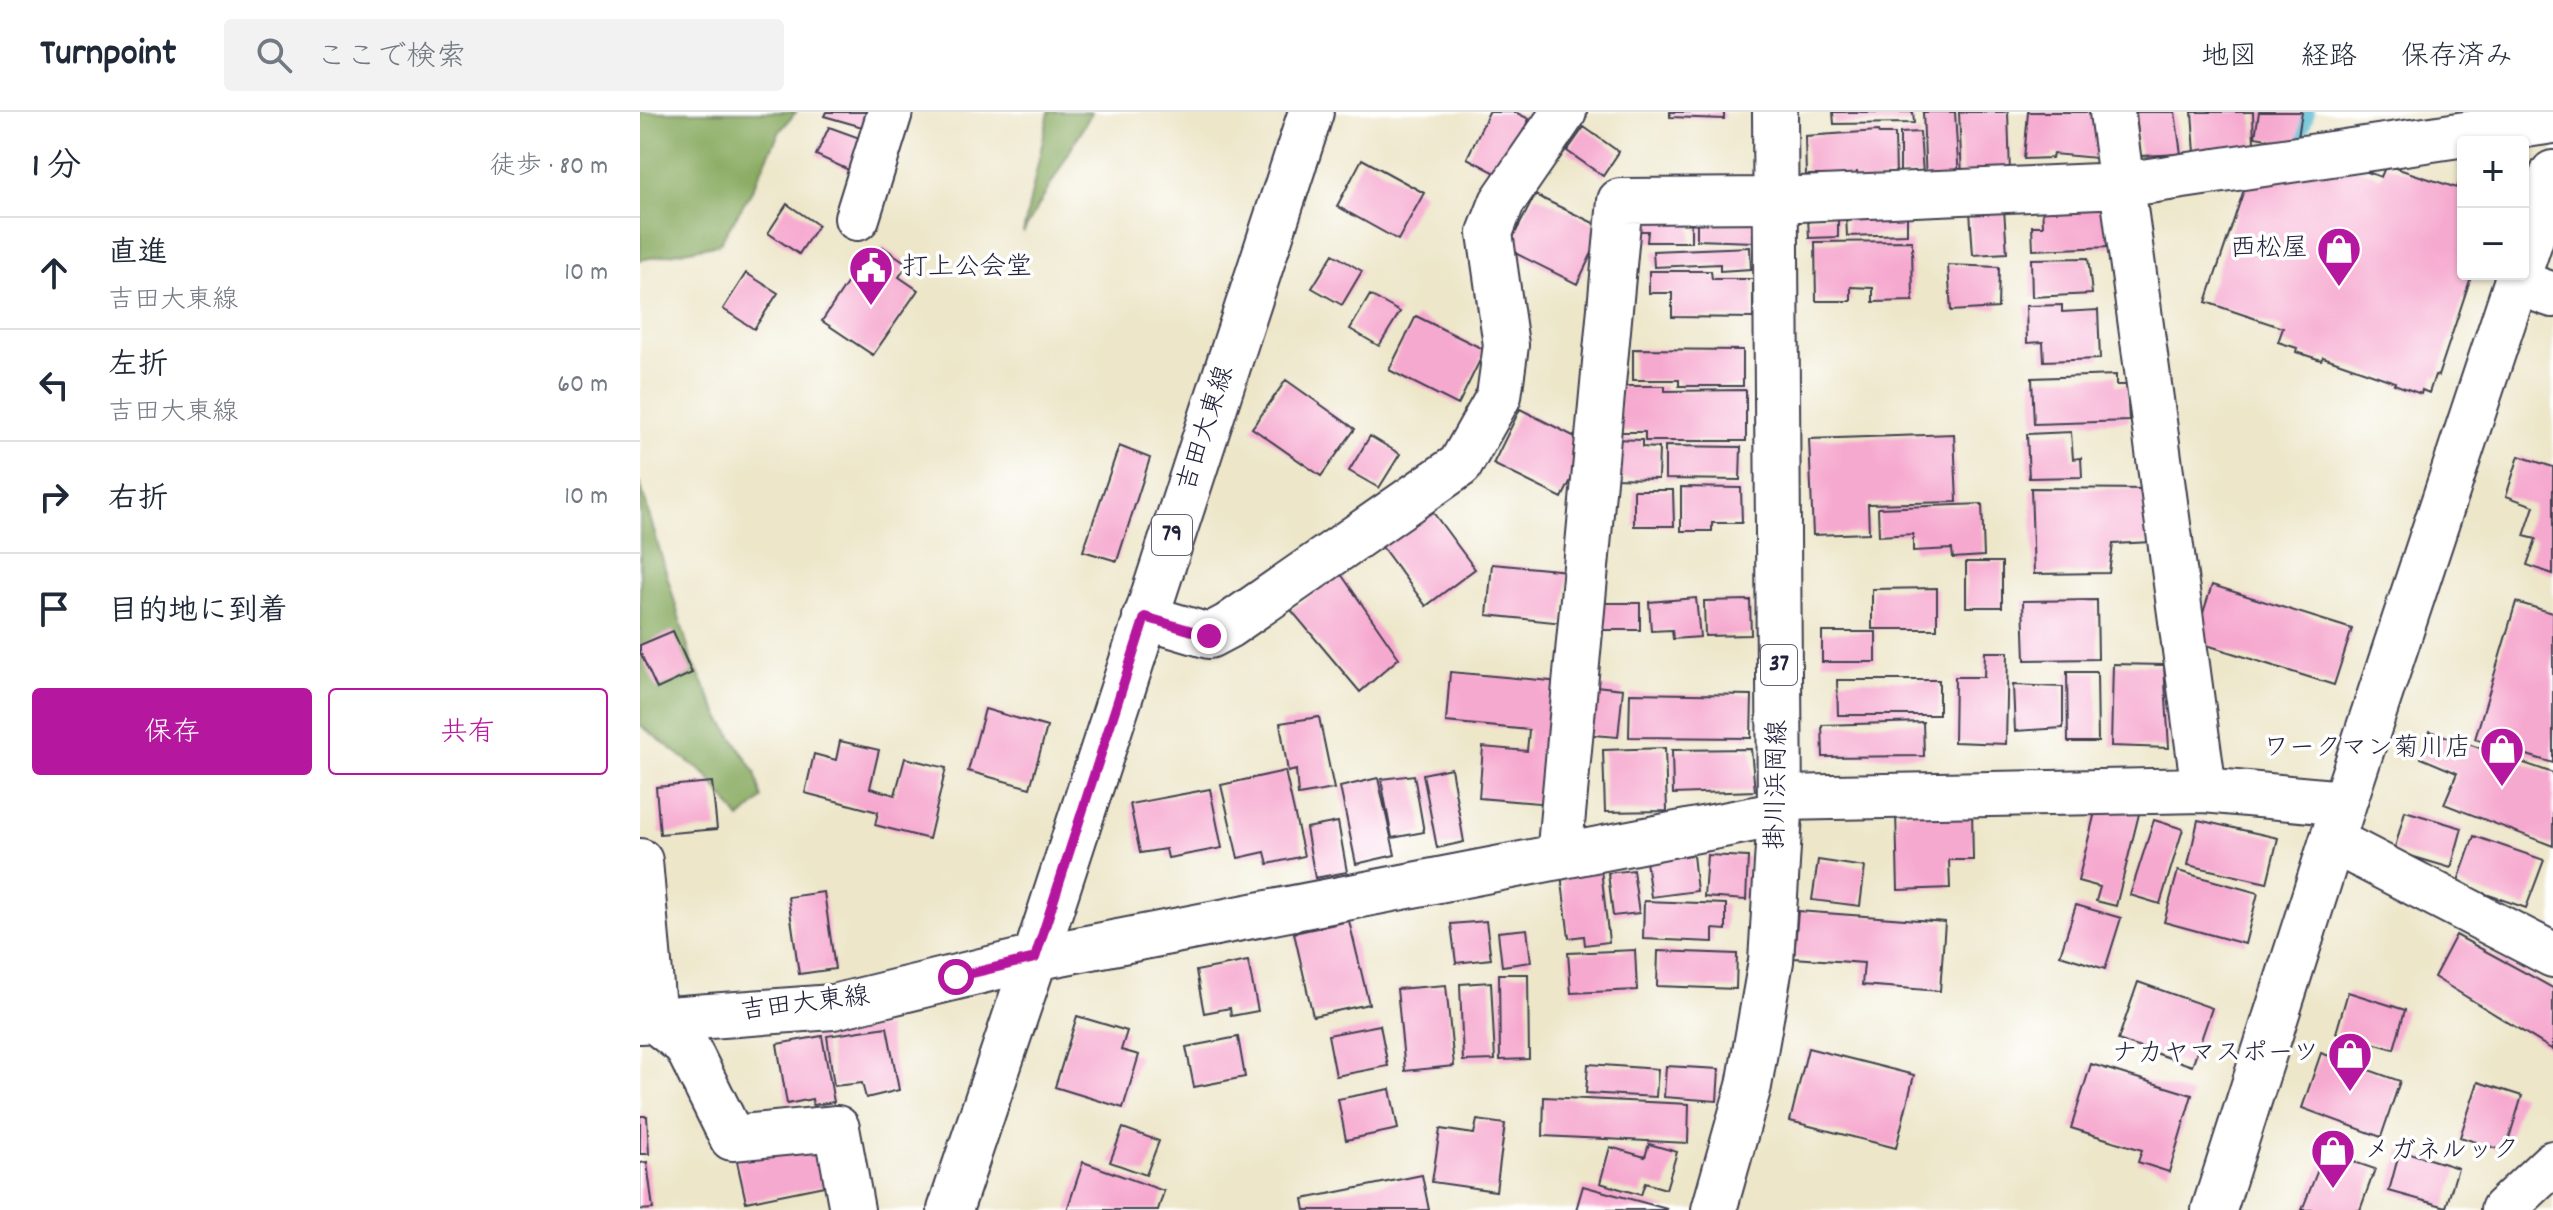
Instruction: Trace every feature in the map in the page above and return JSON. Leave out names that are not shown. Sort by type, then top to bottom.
[{"type":"street","points":[[857,218],[890,112]]},
{"type":"street","name":"吉田大東線","points":[[647,1021],[833,1007],[1035,958],[1311,112]]},
{"type":"street","points":[[1145,617],[1209,636],[1228,626],[1460,465],[1499,396],[1506,345],[1490,233],[1502,202],[1564,112]]},
{"type":"street","name":"掛川浜岡線","points":[[1714,1210],[1749,1086],[1771,961],[1780,806],[1775,112]]},
{"type":"street","points":[[2112,112],[2204,790]]},
{"type":"street","points":[[1559,857],[1620,201],[1776,200],[2122,185],[2553,121]]},
{"type":"street","points":[[2529,274],[2553,173]]},
{"type":"street","points":[[2214,1210],[2339,822],[2527,280]]},
{"type":"street","points":[[950,1210],[1035,958],[1559,857],[1780,806],[2204,790],[2339,822],[2553,955]]},
{"type":"street","points":[[640,861],[647,1021],[686,1045],[732,1138],[837,1128],[852,1210]]},
{"type":"street","points":[[2503,1210],[2553,1163]]},
{"type":"green space","points":[[640,112],[796,112],[780,131],[750,194],[719,244],[640,260]]},
{"type":"green space","points":[[1049,112],[1092,112],[1023,233]]},
{"type":"green space","points":[[640,483],[692,661],[721,719],[755,772],[762,799],[740,819],[706,775],[640,725]]},
{"type":"building","points":[[826,112],[871,112],[866,128],[824,116]]},
{"type":"building","points":[[1489,112],[1515,112],[1529,119],[1501,176],[1467,158]]},
{"type":"building","points":[[1670,112],[1724,112],[1724,119],[1670,117]]},
{"type":"building","points":[[1833,112],[1913,112],[1914,123],[1834,124]]},
{"type":"building","points":[[1923,112],[1955,112],[1959,181],[1926,182]]},
{"type":"building","points":[[1959,112],[2008,112],[2010,174],[1962,178]]},
{"type":"building","points":[[2028,112],[2097,112],[2096,158],[2053,154],[2052,158],[2024,159]]},
{"type":"building","points":[[2136,112],[2175,112],[2181,154],[2140,156]]},
{"type":"building","points":[[2192,112],[2253,112],[2254,146],[2195,153]]},
{"type":"building","points":[[2259,112],[2302,112],[2297,144],[2255,137]]},
{"type":"building","points":[[829,127],[868,141],[855,173],[816,155]]},
{"type":"building","points":[[1584,127],[1619,152],[1603,176],[1567,151]]},
{"type":"building","points":[[1878,131],[1879,134],[1895,134],[1896,177],[1857,186],[1857,171],[1856,182],[1824,183],[1824,175],[1806,175],[1805,136]]},
{"type":"building","points":[[1920,132],[1923,175],[1900,176],[1900,133]]},
{"type":"building","points":[[1362,159],[1424,193],[1398,240],[1337,206]]},
{"type":"building","name":"西松屋","points":[[2348,165],[2381,177],[2386,165],[2457,188],[2457,280],[2470,280],[2438,376],[2435,375],[2429,393],[2422,390],[2421,394],[2323,357],[2321,360],[2296,352],[2297,348],[2278,342],[2283,328],[2206,302],[2247,181]]},
{"type":"building","points":[[1535,195],[1604,228],[1577,284],[1507,249]]},
{"type":"building","points":[[2108,197],[2111,247],[2033,250],[2032,226],[2043,226],[2042,199]]},
{"type":"building","points":[[787,204],[818,225],[799,254],[768,233]]},
{"type":"building","points":[[2004,209],[2007,253],[1973,255],[1970,211]]},
{"type":"building","points":[[1635,214],[1691,215],[1691,242],[1647,242],[1648,231],[1635,231]]},
{"type":"building","points":[[1697,214],[1755,216],[1754,242],[1697,240]]},
{"type":"building","points":[[1846,214],[1907,214],[1907,234],[1847,236]]},
{"type":"building","points":[[1838,216],[1838,237],[1809,238],[1808,217]]},
{"type":"building","points":[[1912,241],[1913,301],[1873,302],[1873,288],[1851,287],[1851,301],[1816,301],[1815,242]]},
{"type":"building","points":[[883,247],[908,264],[899,277],[918,290],[873,355],[822,321],[863,259],[873,261]]},
{"type":"building","points":[[1750,247],[1751,269],[1720,271],[1720,264],[1654,267],[1653,251]]},
{"type":"building","points":[[1333,254],[1362,271],[1342,305],[1312,288]]},
{"type":"building","points":[[2088,258],[2092,294],[2032,297],[2031,259]]},
{"type":"building","points":[[1948,265],[1999,267],[1998,308],[1951,311]]},
{"type":"building","points":[[1649,271],[1711,271],[1712,279],[1753,279],[1753,318],[1672,317],[1672,293],[1649,293]]},
{"type":"building","points":[[746,273],[778,293],[754,329],[723,309]]},
{"type":"building","points":[[1370,295],[1400,312],[1379,346],[1350,329]]},
{"type":"building","points":[[2062,305],[2062,312],[2098,310],[2100,359],[2044,361],[2043,342],[2027,343],[2026,306]]},
{"type":"building","points":[[1416,316],[1485,350],[1458,405],[1389,370]]},
{"type":"building","points":[[1633,349],[1743,350],[1743,386],[1679,386],[1679,380],[1633,380]]},
{"type":"building","points":[[2116,375],[2116,385],[2127,385],[2129,421],[2034,424],[2032,378]]},
{"type":"building","points":[[1286,380],[1355,429],[1321,476],[1252,428]]},
{"type":"building","points":[[1620,386],[1665,386],[1665,391],[1746,390],[1746,441],[1645,441],[1645,432],[1620,432]]},
{"type":"building","points":[[1520,409],[1589,444],[1562,498],[1493,464]]},
{"type":"building","points":[[2071,432],[2073,459],[2081,458],[2082,477],[2029,478],[2027,434]]},
{"type":"building","points":[[1954,434],[1957,502],[1868,504],[1869,533],[1813,535],[1809,439]]},
{"type":"building","points":[[1370,436],[1400,454],[1379,488],[1349,471]]},
{"type":"building","points":[[1613,439],[1642,440],[1642,447],[1659,448],[1658,479],[1612,478]]},
{"type":"building","points":[[1119,446],[1150,458],[1117,561],[1083,551]]},
{"type":"building","points":[[1665,446],[1741,447],[1740,480],[1665,479]]},
{"type":"building","points":[[2519,456],[2553,467],[2553,574],[2527,565],[2536,539],[2524,536],[2534,506],[2506,496]]},
{"type":"building","points":[[1681,487],[1741,488],[1742,523],[1712,523],[1712,531],[1681,531]]},
{"type":"building","points":[[2031,488],[2151,489],[2152,542],[2113,544],[2109,573],[2034,574]]},
{"type":"building","points":[[1634,490],[1673,490],[1674,526],[1634,526]]},
{"type":"building","points":[[1982,504],[1984,556],[1953,558],[1952,549],[1913,551],[1913,534],[1879,536],[1878,508]]},
{"type":"building","points":[[1429,507],[1475,569],[1426,606],[1380,544]]},
{"type":"building","points":[[1966,562],[2002,562],[2002,607],[1966,607]]},
{"type":"building","points":[[1492,564],[1568,571],[1563,623],[1487,615]]},
{"type":"building","points":[[1341,574],[1399,658],[1360,692],[1291,610]]},
{"type":"building","points":[[2212,585],[2352,629],[2334,685],[2194,641]]},
{"type":"building","points":[[1937,588],[1937,629],[1872,629],[1872,589]]},
{"type":"building","points":[[1696,598],[1700,637],[1673,639],[1672,630],[1651,631],[1649,602]]},
{"type":"building","points":[[1750,600],[1751,635],[1705,636],[1704,601]]},
{"type":"building","points":[[2097,600],[2098,659],[2025,660],[2023,601]]},
{"type":"building","points":[[2516,602],[2553,613],[2553,763],[2475,739]]},
{"type":"building","points":[[1595,603],[1640,603],[1640,630],[1594,630]]},
{"type":"building","points":[[673,631],[692,673],[657,689],[640,652],[640,645]]},
{"type":"building","points":[[1822,632],[1876,632],[1876,662],[1822,662]]},
{"type":"building","points":[[1985,652],[2008,652],[2006,744],[1954,742],[1955,677],[1984,677]]},
{"type":"building","points":[[2113,664],[2164,665],[2169,748],[2111,746]]},
{"type":"building","points":[[1450,672],[1561,682],[1551,804],[1479,798],[1483,747],[1527,751],[1529,730],[1446,722]]},
{"type":"building","points":[[2067,672],[2097,672],[2098,742],[2068,742]]},
{"type":"building","points":[[1837,680],[1939,680],[1939,715],[1838,715]]},
{"type":"building","points":[[1586,685],[1623,689],[1618,737],[1581,734]]},
{"type":"building","points":[[2013,685],[2063,687],[2063,728],[2015,731]]},
{"type":"building","points":[[1630,693],[1752,695],[1751,738],[1629,737]]},
{"type":"building","points":[[985,709],[1047,727],[1030,788],[968,771]]},
{"type":"building","points":[[1319,717],[1334,789],[1298,795],[1296,770],[1288,772],[1280,723]]},
{"type":"building","points":[[1923,722],[1924,756],[1823,757],[1822,725]]},
{"type":"building","name":"ワークマン菊川店","points":[[2430,731],[2553,773],[2553,846],[2444,804],[2457,773],[2421,758]]},
{"type":"building","points":[[840,741],[879,750],[870,788],[895,795],[905,758],[946,768],[929,839],[875,825],[878,812],[805,793],[814,754],[836,760]]},
{"type":"building","points":[[1665,748],[1667,811],[1605,812],[1603,750]]},
{"type":"building","points":[[1751,749],[1755,791],[1673,794],[1672,750]]},
{"type":"building","points":[[1451,768],[1464,842],[1437,848],[1423,774]]},
{"type":"building","points":[[1285,771],[1304,856],[1268,864],[1265,852],[1238,858],[1221,785]]},
{"type":"building","points":[[1414,775],[1424,832],[1392,838],[1381,779]]},
{"type":"building","points":[[1378,778],[1395,855],[1356,864],[1340,787]]},
{"type":"building","points":[[712,782],[717,829],[660,834],[656,787]]},
{"type":"building","points":[[1210,789],[1222,848],[1168,858],[1166,849],[1140,853],[1130,804]]},
{"type":"building","points":[[2097,804],[2139,814],[2116,906],[2096,901],[2100,887],[2078,881]]},
{"type":"building","points":[[1972,810],[1973,860],[1949,860],[1950,888],[1898,890],[1896,812]]},
{"type":"building","points":[[2405,811],[2462,828],[2451,868],[2394,851]]},
{"type":"building","points":[[2154,820],[2183,829],[2160,904],[2130,895]]},
{"type":"building","points":[[2198,820],[2278,838],[2267,883],[2188,865]]},
{"type":"building","points":[[1338,822],[1347,872],[1315,878],[1306,828]]},
{"type":"building","points":[[2474,836],[2544,860],[2526,908],[2457,884]]},
{"type":"building","points":[[1693,855],[1697,891],[1651,897],[1646,861]]},
{"type":"building","points":[[1707,855],[1748,857],[1746,900],[1704,897]]},
{"type":"building","points":[[1818,860],[1865,867],[1860,906],[1812,900]]},
{"type":"building","points":[[1601,869],[1609,942],[1585,945],[1584,936],[1569,938],[1561,874]]},
{"type":"building","points":[[1633,870],[1639,913],[1613,916],[1608,873]]},
{"type":"building","points":[[2178,871],[2258,893],[2245,944],[2164,922]]},
{"type":"building","points":[[824,892],[835,969],[799,974],[788,897]]},
{"type":"building","points":[[1644,901],[1726,904],[1726,930],[1713,929],[1713,942],[1643,939]]},
{"type":"building","points":[[2076,905],[2121,918],[2105,969],[2060,955]]},
{"type":"building","points":[[1798,911],[1945,922],[1940,991],[1862,985],[1864,963],[1794,958]]},
{"type":"building","points":[[1349,921],[1369,1004],[1313,1016],[1294,933]]},
{"type":"building","points":[[1486,921],[1491,959],[1456,963],[1451,924]]},
{"type":"building","points":[[1527,929],[1531,962],[1502,966],[1498,932]]},
{"type":"building","points":[[2456,935],[2553,988],[2553,1050],[2434,977]]},
{"type":"building","points":[[1635,950],[1637,990],[1571,993],[1568,953]]},
{"type":"building","points":[[1658,951],[1737,954],[1736,989],[1657,986]]},
{"type":"building","points":[[1248,961],[1258,1011],[1231,1016],[1230,1008],[1204,1013],[1196,971]]},
{"type":"building","points":[[1499,974],[1528,974],[1529,1059],[1500,1060]]},
{"type":"building","points":[[1491,982],[1495,1060],[1463,1061],[1460,984]]},
{"type":"building","points":[[2138,982],[2212,1008],[2192,1066],[2118,1040]]},
{"type":"building","points":[[1446,985],[1454,1066],[1405,1071],[1397,989]]},
{"type":"building","points":[[2348,992],[2405,1010],[2394,1049],[2336,1033]]},
{"type":"building","points":[[1077,1016],[1127,1031],[1121,1050],[1139,1055],[1123,1108],[1055,1087]]},
{"type":"building","points":[[1380,1025],[1388,1066],[1336,1076],[1328,1035]]},
{"type":"building","points":[[887,1027],[899,1090],[866,1098],[862,1083],[834,1086],[827,1036]]},
{"type":"building","points":[[822,1036],[834,1102],[813,1105],[812,1099],[787,1104],[777,1044]]},
{"type":"building","points":[[1238,1037],[1245,1077],[1194,1087],[1186,1047]]},
{"type":"building","points":[[1808,1048],[1914,1075],[1896,1148],[1790,1121]]},
{"type":"building","points":[[2321,1053],[2400,1081],[2381,1137],[2302,1108]]},
{"type":"building","points":[[1588,1064],[1658,1069],[1656,1097],[1586,1093]]},
{"type":"building","points":[[2091,1064],[2192,1095],[2169,1172],[2138,1162],[2142,1150],[2071,1128]]},
{"type":"building","points":[[1666,1066],[1719,1069],[1717,1101],[1664,1097]]},
{"type":"building","points":[[2478,1082],[2522,1096],[2505,1151],[2460,1137]]},
{"type":"building","points":[[1390,1089],[1398,1129],[1346,1140],[1338,1099]]},
{"type":"building","points":[[1544,1097],[1689,1104],[1688,1143],[1543,1136]]},
{"type":"building","points":[[640,1116],[647,1116],[649,1154],[640,1154]]},
{"type":"building","points":[[1477,1120],[1505,1124],[1496,1191],[1432,1182],[1440,1129],[1474,1134]]},
{"type":"building","points":[[1123,1128],[1159,1141],[1146,1175],[1110,1162]]},
{"type":"building","points":[[825,1140],[834,1184],[746,1202],[736,1157]]},
{"type":"building","points":[[1649,1144],[1677,1152],[1666,1189],[1645,1183],[1641,1195],[1600,1183],[1610,1147],[1645,1157]]},
{"type":"building","points":[[2400,1150],[2458,1168],[2446,1207],[2389,1191]]},
{"type":"building","points":[[2325,1152],[2375,1169],[2360,1210],[2302,1210]]},
{"type":"building","points":[[647,1162],[653,1209],[640,1210],[640,1163]]},
{"type":"building","points":[[1083,1162],[1164,1191],[1158,1210],[1067,1210]]},
{"type":"building","points":[[1422,1175],[1429,1210],[1305,1210],[1303,1199]]},
{"type":"building","points":[[1583,1186],[1667,1209],[1576,1210]]},
{"type":"waterway","points":[[2298,145],[2309,112]]},
{"type":"place","name":"西松屋","points":[[2339,288]]},
{"type":"place","name":"打上公会堂","points":[[871,307]]},
{"type":"place","name":"ワークマン菊川店","points":[[2502,788]]},
{"type":"place","name":"ナカヤマスポーツ","points":[[2350,1093]]},
{"type":"place","name":"メガネルック","points":[[2333,1190]]},
{"type":"route","points":[[956,977],[1035,958],[1145,617],[1209,636]]}]
